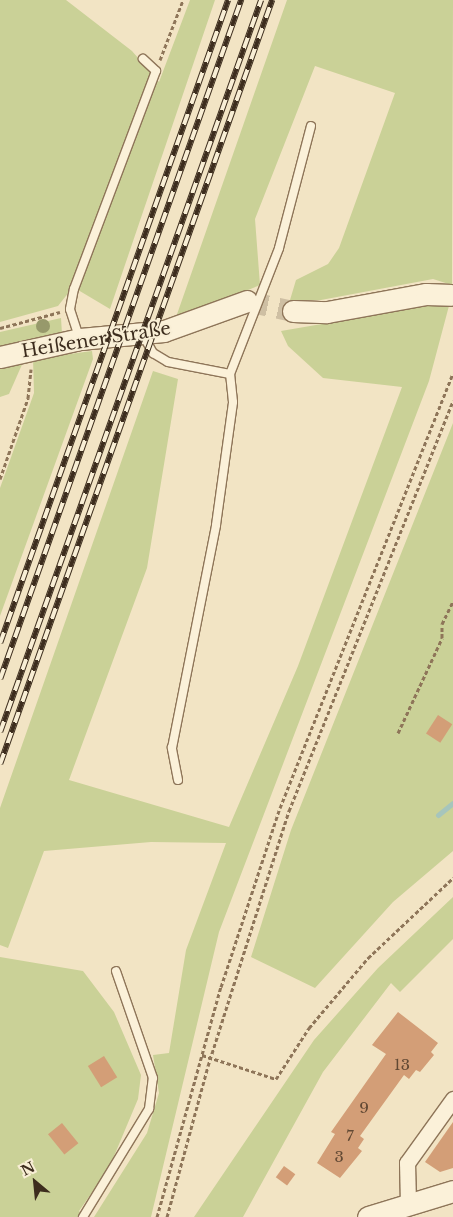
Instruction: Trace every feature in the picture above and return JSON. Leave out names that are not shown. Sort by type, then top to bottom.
[{"type":"street","points":[[293,311],[326,312],[426,294],[451,295]]},
{"type":"street","name":"Heißener Straße","points":[[0,357],[80,339],[143,334],[174,329],[247,301]]},
{"type":"street","points":[[408,1203],[407,1163],[453,1099]]},
{"type":"street","points":[[368,1217],[408,1203],[453,1191]]},
{"type":"lane","points":[[80,339],[70,309],[156,71],[143,59]]},
{"type":"lane","points":[[178,780],[172,748],[216,525],[233,402],[230,374],[279,248],[311,126]]},
{"type":"lane","points":[[143,334],[153,353],[168,362],[230,374]]},
{"type":"lane","points":[[83,1217],[149,1109],[153,1078],[116,971]]},
{"type":"path","points":[[156,71],[183,0]]},
{"type":"path","points":[[0,328],[70,309]]},
{"type":"path","points":[[0,479],[31,386],[28,350]]},
{"type":"path","points":[[157,1217],[202,1055],[280,808],[453,373]]},
{"type":"path","points":[[167,1217],[213,1058],[289,811],[453,401]]},
{"type":"path","points":[[398,732],[442,638],[442,624],[453,600]]},
{"type":"path","points":[[202,1055],[276,1079],[309,1028],[368,958],[453,878]]},
{"type":"green space","points":[[0,0],[66,0],[132,51],[159,82],[190,0],[215,0],[110,309],[73,287],[58,306],[0,322]]},
{"type":"green space","points":[[287,0],[453,0],[452,285],[433,279],[321,300],[290,300],[296,280],[328,264],[339,248],[395,93],[315,66],[255,219],[260,285],[175,320]]},
{"type":"green space","points":[[450,302],[429,381],[219,932],[151,1217],[94,1217],[147,1133],[159,1093],[153,1055],[169,1053],[186,950],[226,843],[151,842],[44,851],[8,948],[0,945],[0,808],[153,371],[178,379],[147,568],[69,780],[229,827],[298,666],[402,387],[323,378],[288,346],[281,331]]},
{"type":"green space","points":[[61,318],[62,334],[0,349],[0,332]]},
{"type":"green space","points":[[92,351],[93,359],[0,616],[0,488],[34,393],[33,359]]},
{"type":"green space","points":[[24,360],[9,394],[0,397],[0,366]]},
{"type":"green space","points":[[453,423],[453,851],[393,902],[315,988],[251,957],[291,830]]},
{"type":"green space","points":[[453,897],[453,939],[400,992],[391,983],[323,1072],[243,1217],[194,1217],[314,1040],[378,968]]},
{"type":"green space","points":[[0,957],[83,971],[114,1012],[141,1075],[138,1099],[109,1168],[79,1211],[84,1217],[0,1217]]},
{"type":"building","points":[[438,715],[452,724],[440,743],[426,733]]},
{"type":"building","points":[[398,1012],[438,1043],[431,1052],[434,1055],[420,1072],[416,1070],[409,1079],[404,1075],[360,1136],[364,1139],[358,1148],[362,1151],[340,1178],[317,1163],[335,1134],[331,1132],[386,1054],[372,1045]]},
{"type":"building","points":[[104,1056],[117,1077],[101,1087],[88,1066]]},
{"type":"building","points":[[453,1122],[453,1168],[440,1172],[425,1162]]},
{"type":"building","points":[[62,1123],[78,1143],[64,1155],[48,1134]]},
{"type":"building","points":[[284,1166],[295,1174],[287,1186],[276,1177]]},
{"type":"waterway","points":[[438,815],[453,803]]},
{"type":"tunnel","points":[[247,301],[293,311]]},
{"type":"railway","points":[[0,643],[228,0]]},
{"type":"railway","points":[[0,679],[241,0]]},
{"type":"railway","points":[[0,732],[261,0]]},
{"type":"railway","points":[[0,764],[272,0]]}]
